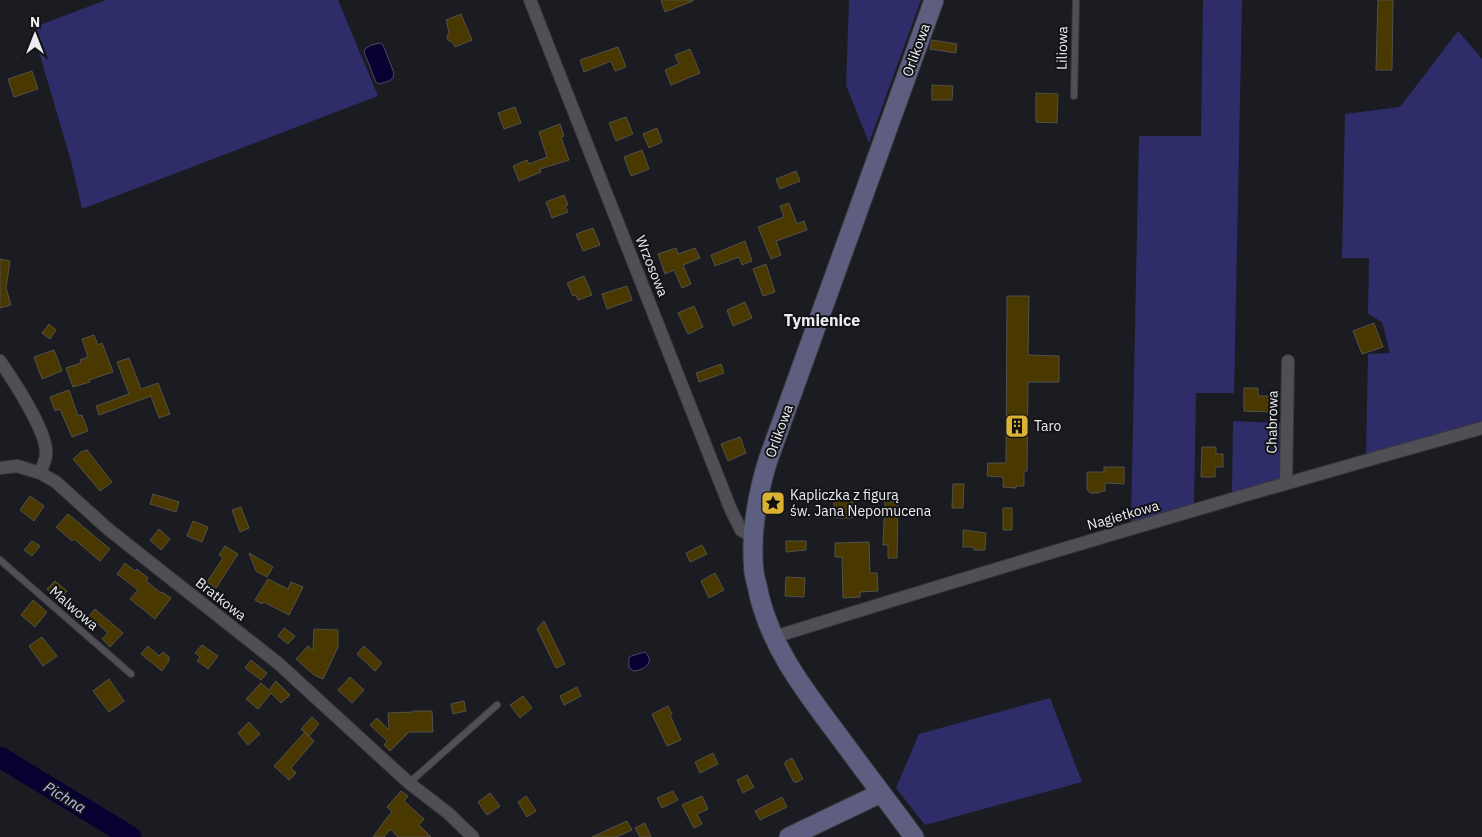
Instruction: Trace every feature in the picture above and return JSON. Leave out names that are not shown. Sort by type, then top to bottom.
[{"type":"street","name":"Wrzosowa","points":[[530,0],[731,510],[741,530],[753,537]]},
{"type":"street","name":"Orlikowa","points":[[914,837],[784,659],[764,612],[754,573],[753,537],[759,487],[768,460],[934,0]]},
{"type":"street","points":[[0,361],[21,393],[43,436],[46,456],[40,473]]},
{"type":"street","name":"Chabrowa","points":[[1286,483],[1288,361]]},
{"type":"street","name":"Nagietkowa","points":[[774,637],[985,571],[1482,428]]},
{"type":"street","name":"Bratkowa","points":[[0,468],[17,466],[40,473],[56,482],[108,529],[279,664],[409,783],[448,813],[473,837]]},
{"type":"street","points":[[789,837],[881,793]]},
{"type":"lane","name":"Liliowa","points":[[1074,96],[1076,0]]},
{"type":"lane","name":"Malwowa","points":[[0,560],[131,674]]},
{"type":"lane","points":[[409,783],[497,705]]},
{"type":"shaded area","points":[[106,0],[338,0],[378,96],[82,209],[71,161],[32,28]]},
{"type":"shaded area","points":[[849,0],[921,0],[869,143],[846,85]]},
{"type":"shaded area","points":[[1203,0],[1242,0],[1234,393],[1196,393],[1194,504],[1131,522],[1139,136],[1201,136]]},
{"type":"shaded area","points":[[1458,31],[1482,59],[1482,424],[1366,456],[1368,354],[1390,353],[1382,322],[1368,314],[1369,258],[1342,258],[1345,114],[1400,107]]},
{"type":"shaded area","points":[[380,43],[383,45],[394,73],[393,78],[389,81],[379,84],[376,82],[364,52],[371,45]]},
{"type":"shaded area","points":[[1233,421],[1280,423],[1279,481],[1232,494]]},
{"type":"shaded area","points":[[645,652],[649,663],[641,669],[633,671],[629,667],[629,658]]},
{"type":"shaded area","points":[[1050,698],[1082,782],[925,825],[896,788],[919,734]]},
{"type":"building","points":[[661,0],[693,0],[693,1],[665,12]]},
{"type":"building","points":[[1378,0],[1393,0],[1392,70],[1376,70]]},
{"type":"building","points":[[461,14],[472,40],[455,47],[447,37],[449,32],[446,20]]},
{"type":"building","points":[[932,40],[957,44],[956,53],[930,49]]},
{"type":"building","points":[[618,47],[626,67],[615,71],[611,61],[584,72],[580,60]]},
{"type":"building","points":[[690,49],[700,73],[671,85],[665,70],[679,64],[675,55]]},
{"type":"building","points":[[32,71],[38,89],[14,97],[8,79]]},
{"type":"building","points":[[932,85],[953,86],[952,100],[932,100]]},
{"type":"building","points":[[1036,93],[1058,94],[1057,123],[1036,122]]},
{"type":"building","points":[[515,107],[521,123],[504,129],[498,113]]},
{"type":"building","points":[[626,117],[633,134],[616,141],[609,123]]},
{"type":"building","points":[[560,124],[564,136],[561,137],[569,160],[540,169],[541,172],[519,181],[513,166],[527,160],[529,164],[547,157],[539,132]]},
{"type":"building","points":[[657,128],[662,142],[649,148],[643,134]]},
{"type":"building","points":[[642,150],[649,169],[631,176],[624,157]]},
{"type":"building","points":[[796,171],[800,181],[780,189],[776,179]]},
{"type":"building","points":[[564,195],[568,205],[565,206],[568,212],[552,218],[546,202]]},
{"type":"building","points":[[789,203],[797,224],[804,221],[807,230],[776,241],[781,255],[771,259],[758,227],[784,217],[780,206]]},
{"type":"building","points":[[593,228],[600,245],[583,251],[576,234]]},
{"type":"building","points":[[745,241],[752,261],[742,265],[739,257],[715,266],[711,255]]},
{"type":"building","points":[[676,248],[678,254],[695,248],[700,258],[683,265],[691,284],[682,288],[674,270],[665,274],[658,254]]},
{"type":"building","points":[[0,259],[10,261],[6,288],[11,305],[0,308]]},
{"type":"building","points":[[766,264],[775,292],[763,296],[753,269]]},
{"type":"building","points":[[584,276],[592,295],[578,300],[576,295],[573,296],[567,283]]},
{"type":"building","points":[[627,286],[632,300],[607,309],[602,294]]},
{"type":"building","name":"Taro","points":[[1007,296],[1029,296],[1028,355],[1059,356],[1059,382],[1028,382],[1027,471],[1024,471],[1024,486],[1016,486],[1016,488],[1003,487],[1003,477],[987,476],[988,463],[1006,463]]},
{"type":"building","points":[[745,302],[752,318],[733,326],[727,310]]},
{"type":"building","points":[[694,306],[703,327],[688,334],[678,313]]},
{"type":"building","points":[[1374,323],[1383,347],[1362,354],[1353,331]]},
{"type":"building","points":[[49,324],[56,330],[50,339],[42,333]]},
{"type":"building","points":[[94,335],[98,345],[102,343],[113,372],[73,387],[66,368],[81,363],[80,360],[88,357],[82,339]]},
{"type":"building","points":[[54,350],[62,371],[42,379],[34,357]]},
{"type":"building","points":[[129,358],[141,389],[158,383],[170,414],[159,418],[151,396],[99,415],[96,406],[129,394],[117,362]]},
{"type":"building","points":[[721,364],[724,373],[699,382],[696,373]]},
{"type":"building","points":[[1244,388],[1258,388],[1258,396],[1270,396],[1270,412],[1244,411]]},
{"type":"building","points":[[69,390],[78,416],[82,415],[88,431],[72,437],[60,409],[55,411],[50,397]]},
{"type":"building","points":[[740,437],[746,453],[728,461],[721,444]]},
{"type":"building","points":[[1202,447],[1216,447],[1216,454],[1223,454],[1223,467],[1215,467],[1215,477],[1201,477]]},
{"type":"building","points":[[87,450],[112,482],[100,491],[73,459],[81,452]]},
{"type":"building","points":[[1104,467],[1124,467],[1124,484],[1105,483],[1105,491],[1090,493],[1087,489],[1087,472],[1104,472]]},
{"type":"building","points":[[953,484],[964,484],[963,508],[952,508]]},
{"type":"building","points":[[153,494],[179,502],[176,512],[150,504]]},
{"type":"building","points":[[30,496],[44,506],[34,521],[20,510]]},
{"type":"building","points":[[834,500],[853,501],[852,518],[834,518]]},
{"type":"building","points":[[885,502],[898,502],[897,558],[888,558],[888,545],[883,545]]},
{"type":"building","points":[[241,507],[249,528],[240,532],[232,510]]},
{"type":"building","points":[[1003,508],[1012,508],[1012,530],[1003,530]]},
{"type":"building","points":[[68,514],[110,549],[100,561],[74,539],[72,541],[56,527]]},
{"type":"building","points":[[193,521],[208,527],[202,542],[187,536]]},
{"type":"building","points":[[159,529],[170,539],[161,550],[150,540]]},
{"type":"building","points":[[963,530],[986,533],[985,550],[963,547]]},
{"type":"building","points":[[32,541],[40,546],[32,556],[24,550]]},
{"type":"building","points":[[786,541],[806,541],[806,550],[786,552]]},
{"type":"building","points":[[869,542],[870,573],[877,573],[878,591],[860,592],[860,597],[843,598],[842,557],[835,557],[835,543]]},
{"type":"building","points":[[702,545],[707,554],[690,562],[686,553]]},
{"type":"building","points":[[225,546],[238,554],[216,588],[207,582],[223,558],[219,555]]},
{"type":"building","points":[[249,553],[273,567],[267,577],[256,571]]},
{"type":"building","points":[[125,563],[135,571],[137,569],[148,578],[146,581],[171,598],[155,619],[130,599],[138,590],[117,574]]},
{"type":"building","points":[[715,573],[724,590],[709,598],[701,581]]},
{"type":"building","points":[[786,577],[805,578],[804,597],[785,596]]},
{"type":"building","points":[[268,579],[288,589],[291,582],[303,587],[289,615],[264,602],[262,604],[255,600]]},
{"type":"building","points":[[55,581],[67,591],[59,600],[47,589]]},
{"type":"building","points":[[33,600],[47,612],[35,627],[21,615]]},
{"type":"building","points":[[95,609],[123,633],[110,647],[102,639],[108,633],[89,616]]},
{"type":"building","points":[[544,621],[565,664],[556,668],[537,629]]},
{"type":"building","points":[[284,628],[295,636],[288,644],[278,636]]},
{"type":"building","points":[[314,629],[338,630],[338,647],[323,679],[314,675],[296,659],[308,646],[313,650]]},
{"type":"building","points":[[42,637],[57,656],[43,666],[29,646]]},
{"type":"building","points":[[202,645],[218,656],[208,669],[197,661],[200,657],[195,653]]},
{"type":"building","points":[[148,646],[159,656],[163,652],[169,657],[169,661],[162,671],[141,654]]},
{"type":"building","points":[[364,646],[382,663],[375,671],[357,654]]},
{"type":"building","points":[[251,660],[267,673],[261,680],[245,668]]},
{"type":"building","points":[[350,677],[364,690],[352,703],[338,690]]},
{"type":"building","points":[[109,679],[124,701],[109,712],[93,691]]},
{"type":"building","points":[[276,681],[290,695],[281,703],[271,693],[258,709],[246,699],[261,683],[269,690]]},
{"type":"building","points":[[577,687],[581,696],[564,705],[560,696]]},
{"type":"building","points":[[523,696],[532,708],[520,718],[510,705]]},
{"type":"building","points":[[464,701],[466,711],[453,714],[451,704]]},
{"type":"building","points":[[668,706],[681,740],[667,746],[652,714]]},
{"type":"building","points":[[432,711],[433,732],[409,732],[390,751],[384,745],[387,741],[370,725],[377,718],[389,730],[388,713]]},
{"type":"building","points":[[312,717],[319,724],[309,736],[301,729]]},
{"type":"building","points":[[249,722],[260,734],[248,745],[238,733]]},
{"type":"building","points":[[305,732],[314,741],[291,768],[296,773],[289,780],[274,766]]},
{"type":"building","points":[[713,753],[718,764],[700,773],[695,762]]},
{"type":"building","points":[[792,758],[803,779],[797,782],[794,782],[785,765],[785,762]]},
{"type":"building","points":[[747,775],[754,787],[743,793],[737,780]]},
{"type":"building","points":[[401,791],[408,796],[404,801],[424,819],[419,825],[431,837],[398,837],[390,829],[384,837],[373,837],[392,811],[387,807]]},
{"type":"building","points":[[673,791],[678,800],[662,808],[657,798]]},
{"type":"building","points":[[490,793],[500,806],[487,815],[478,802]]},
{"type":"building","points":[[526,796],[536,811],[527,817],[518,802]]},
{"type":"building","points":[[702,796],[708,809],[697,814],[702,824],[694,828],[682,805]]},
{"type":"building","points":[[782,797],[787,807],[760,820],[755,811]]},
{"type":"building","points":[[627,821],[632,830],[616,837],[592,837]]},
{"type":"building","points":[[645,823],[651,837],[640,837],[635,828]]},
{"type":"waterway","name":"Pichna","points":[[0,757],[131,837]]},
{"type":"place","name":"Taro","points":[[1017,426]]},
{"type":"place","name":"Kapliczka z figurą św. Jana Nepomucena","points":[[773,503]]},
{"type":"district","name":"Tymienice","points":[[822,320]]}]
